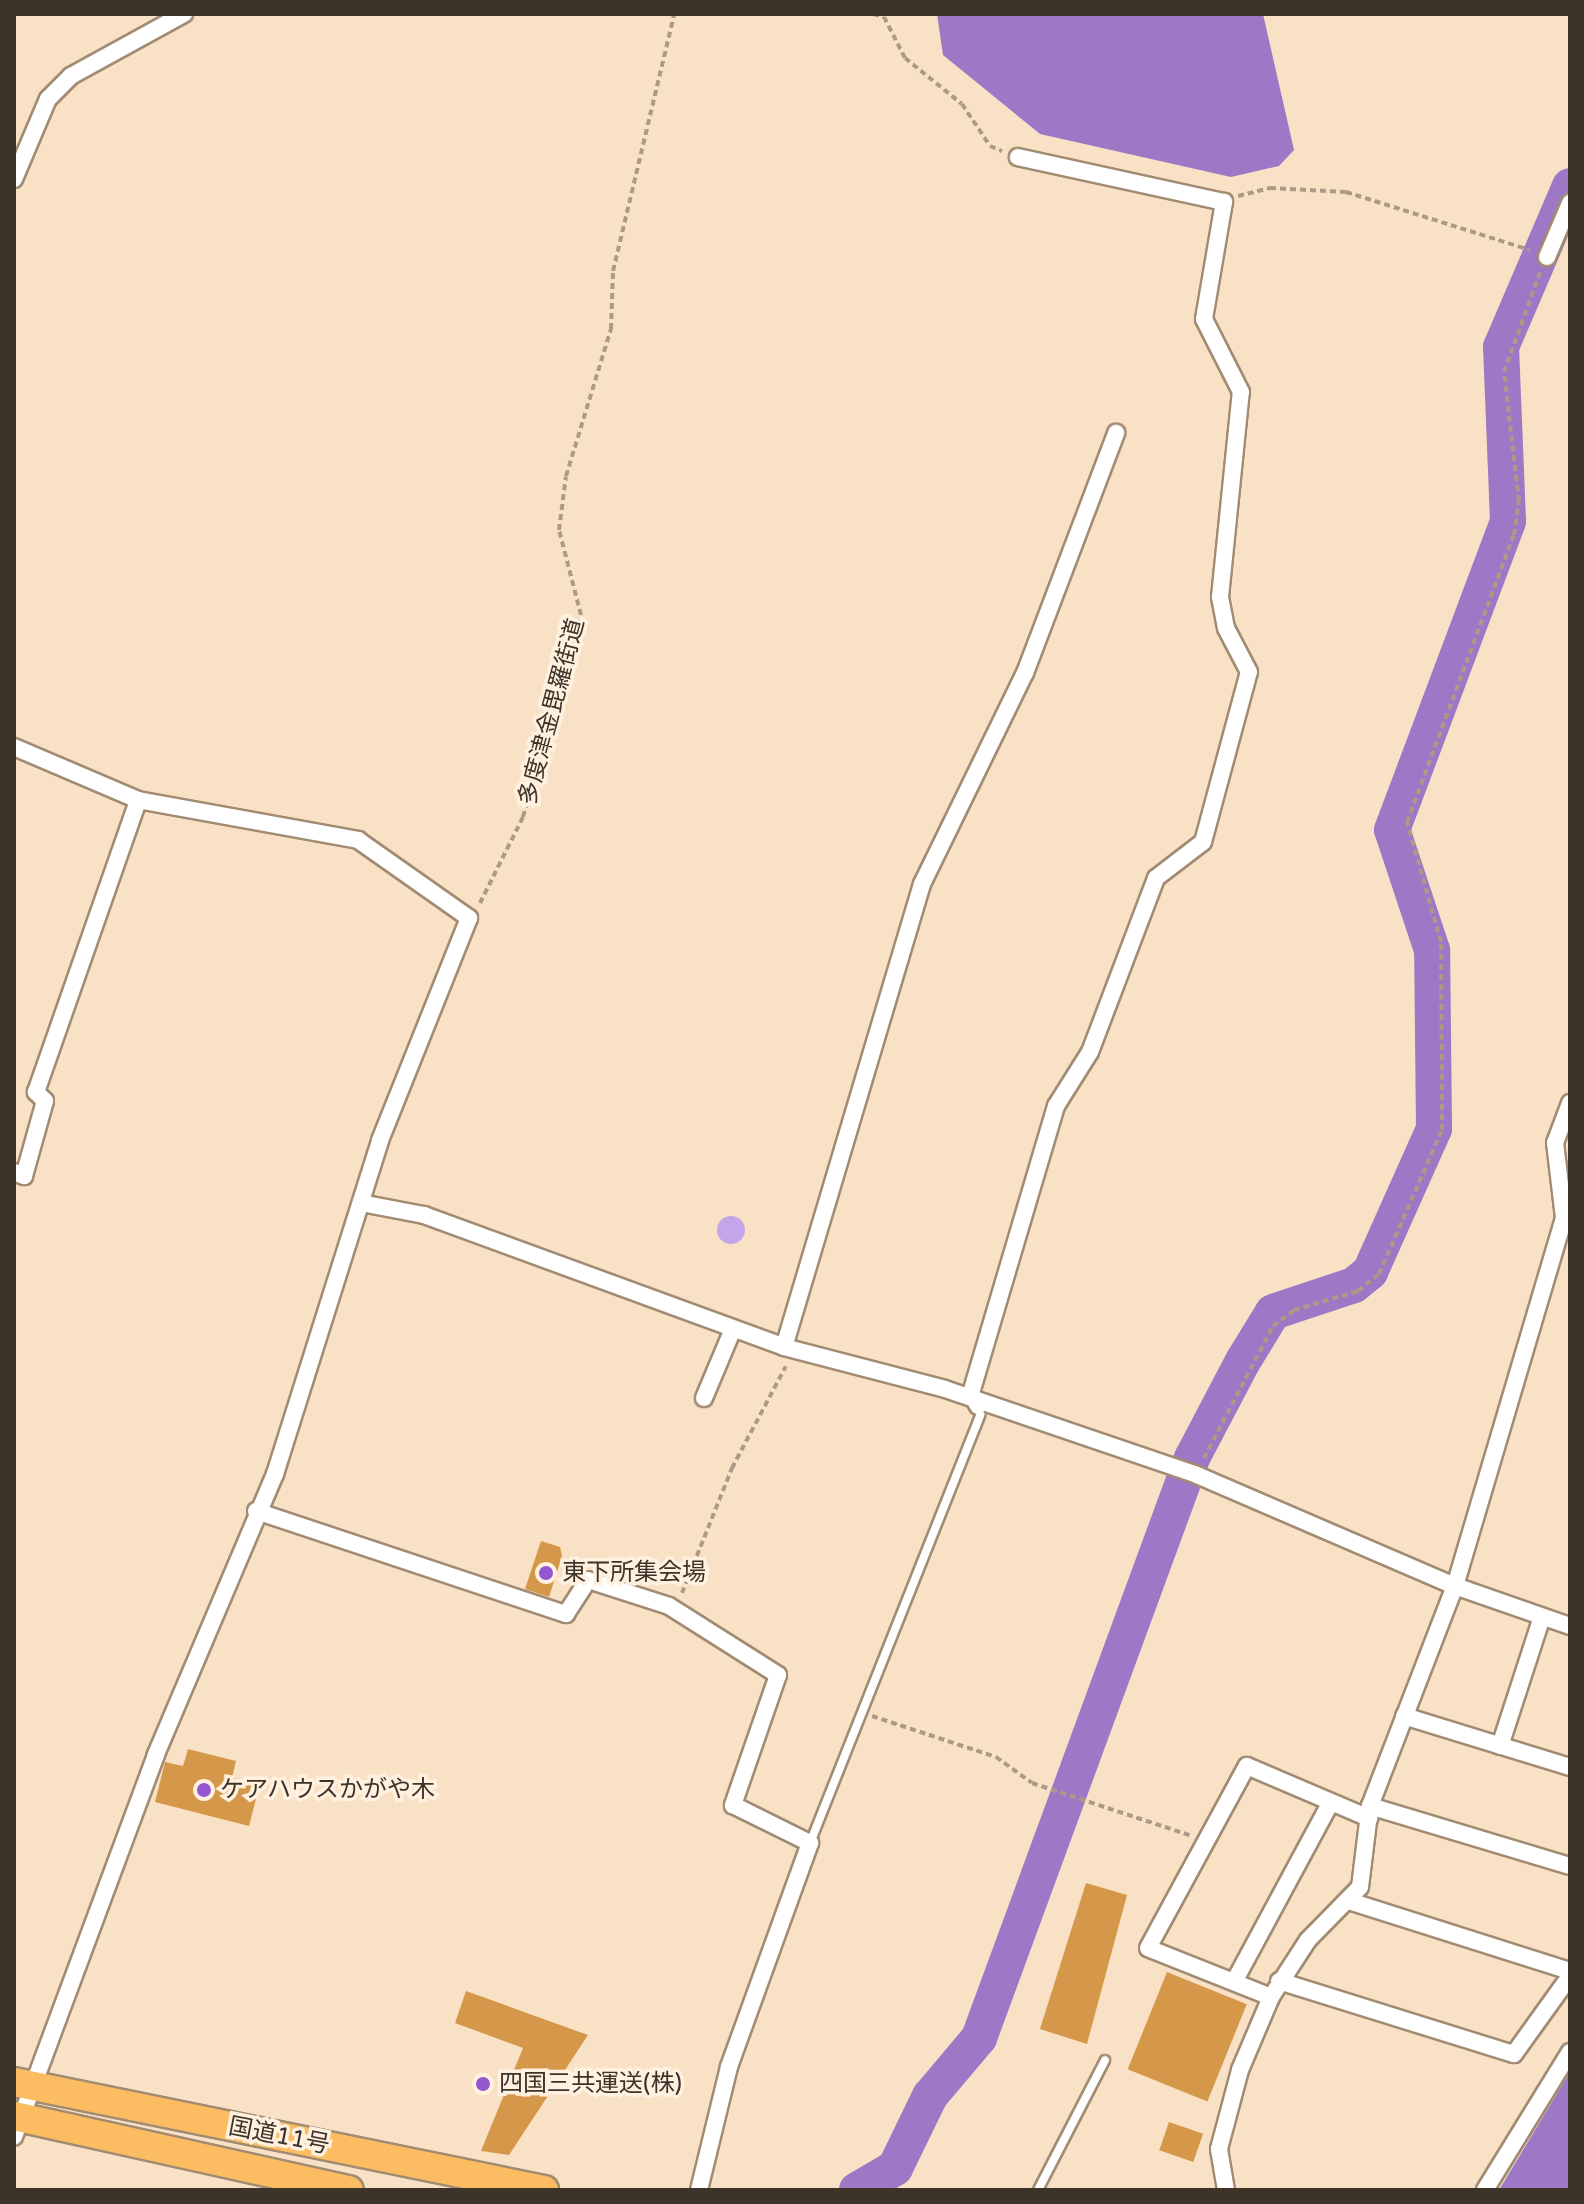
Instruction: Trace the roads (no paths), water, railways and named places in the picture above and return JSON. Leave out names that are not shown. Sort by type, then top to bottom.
[{"type":"highway","name":"国道11号","points":[[22,2084],[544,2190]]},
{"type":"highway","name":"国道11号","points":[[16,2123],[349,2190]]},
{"type":"street","points":[[14,179],[48,99],[71,76],[184,14]]},
{"type":"street","points":[[980,1410],[971,1393],[1056,1106],[1090,1052],[1156,878],[1203,842],[1249,672],[1226,628],[1220,597],[1241,392],[1204,319],[1224,202],[1018,157]]},
{"type":"street","points":[[1541,254],[1570,203]]},
{"type":"street","points":[[789,1348],[922,884],[1025,673],[1116,433]]},
{"type":"street","points":[[14,747],[138,800],[358,840],[469,918],[361,1203],[275,1474],[256,1511],[22,2084],[16,2123]]},
{"type":"street","points":[[14,1172],[24,1176],[45,1101],[36,1092],[138,800]]},
{"type":"street","points":[[1226,2190],[1219,2149],[1240,2070],[1271,1997],[1308,1940],[1360,1887],[1369,1812],[1455,1586],[1564,1218],[1563,1155],[1570,1103]]},
{"type":"street","points":[[361,1203],[424,1215],[789,1348],[945,1389],[980,1410],[1191,1473],[1455,1586],[1570,1626]]},
{"type":"street","points":[[704,1398],[733,1329]]},
{"type":"street","points":[[256,1511],[566,1614],[588,1580],[675,1610],[778,1675],[733,1805],[810,1843],[756,2010],[729,2067],[699,2190]]},
{"type":"street","points":[[1500,1746],[1542,1617]]},
{"type":"street","points":[[1404,1716],[1570,1767]]},
{"type":"street","points":[[1271,1997],[1148,1948],[1247,1766],[1331,1802],[1570,1866]]},
{"type":"street","points":[[1234,1982],[1331,1802]]},
{"type":"street","points":[[1279,1981],[1514,2054],[1570,1973],[1349,1901]]},
{"type":"street","points":[[1485,2190],[1570,2052]]},
{"type":"lane","points":[[810,1843],[980,1410]]},
{"type":"lane","points":[[1038,2190],[1105,2060]]},
{"type":"waterway","points":[[857,2190],[895,2168],[930,2096],[979,2038],[1192,1458],[1243,1361],[1273,1312],[1354,1285],[1370,1272],[1434,1129],[1432,950],[1392,830],[1508,521],[1501,347],[1570,186]]},
{"type":"place","name":"東下所集会場","points":[[546,1573]]},
{"type":"place","name":"ケアハウスかがや木","points":[[204,1790]]},
{"type":"place","name":"四国三共運送(株)","points":[[483,2084]]}]
